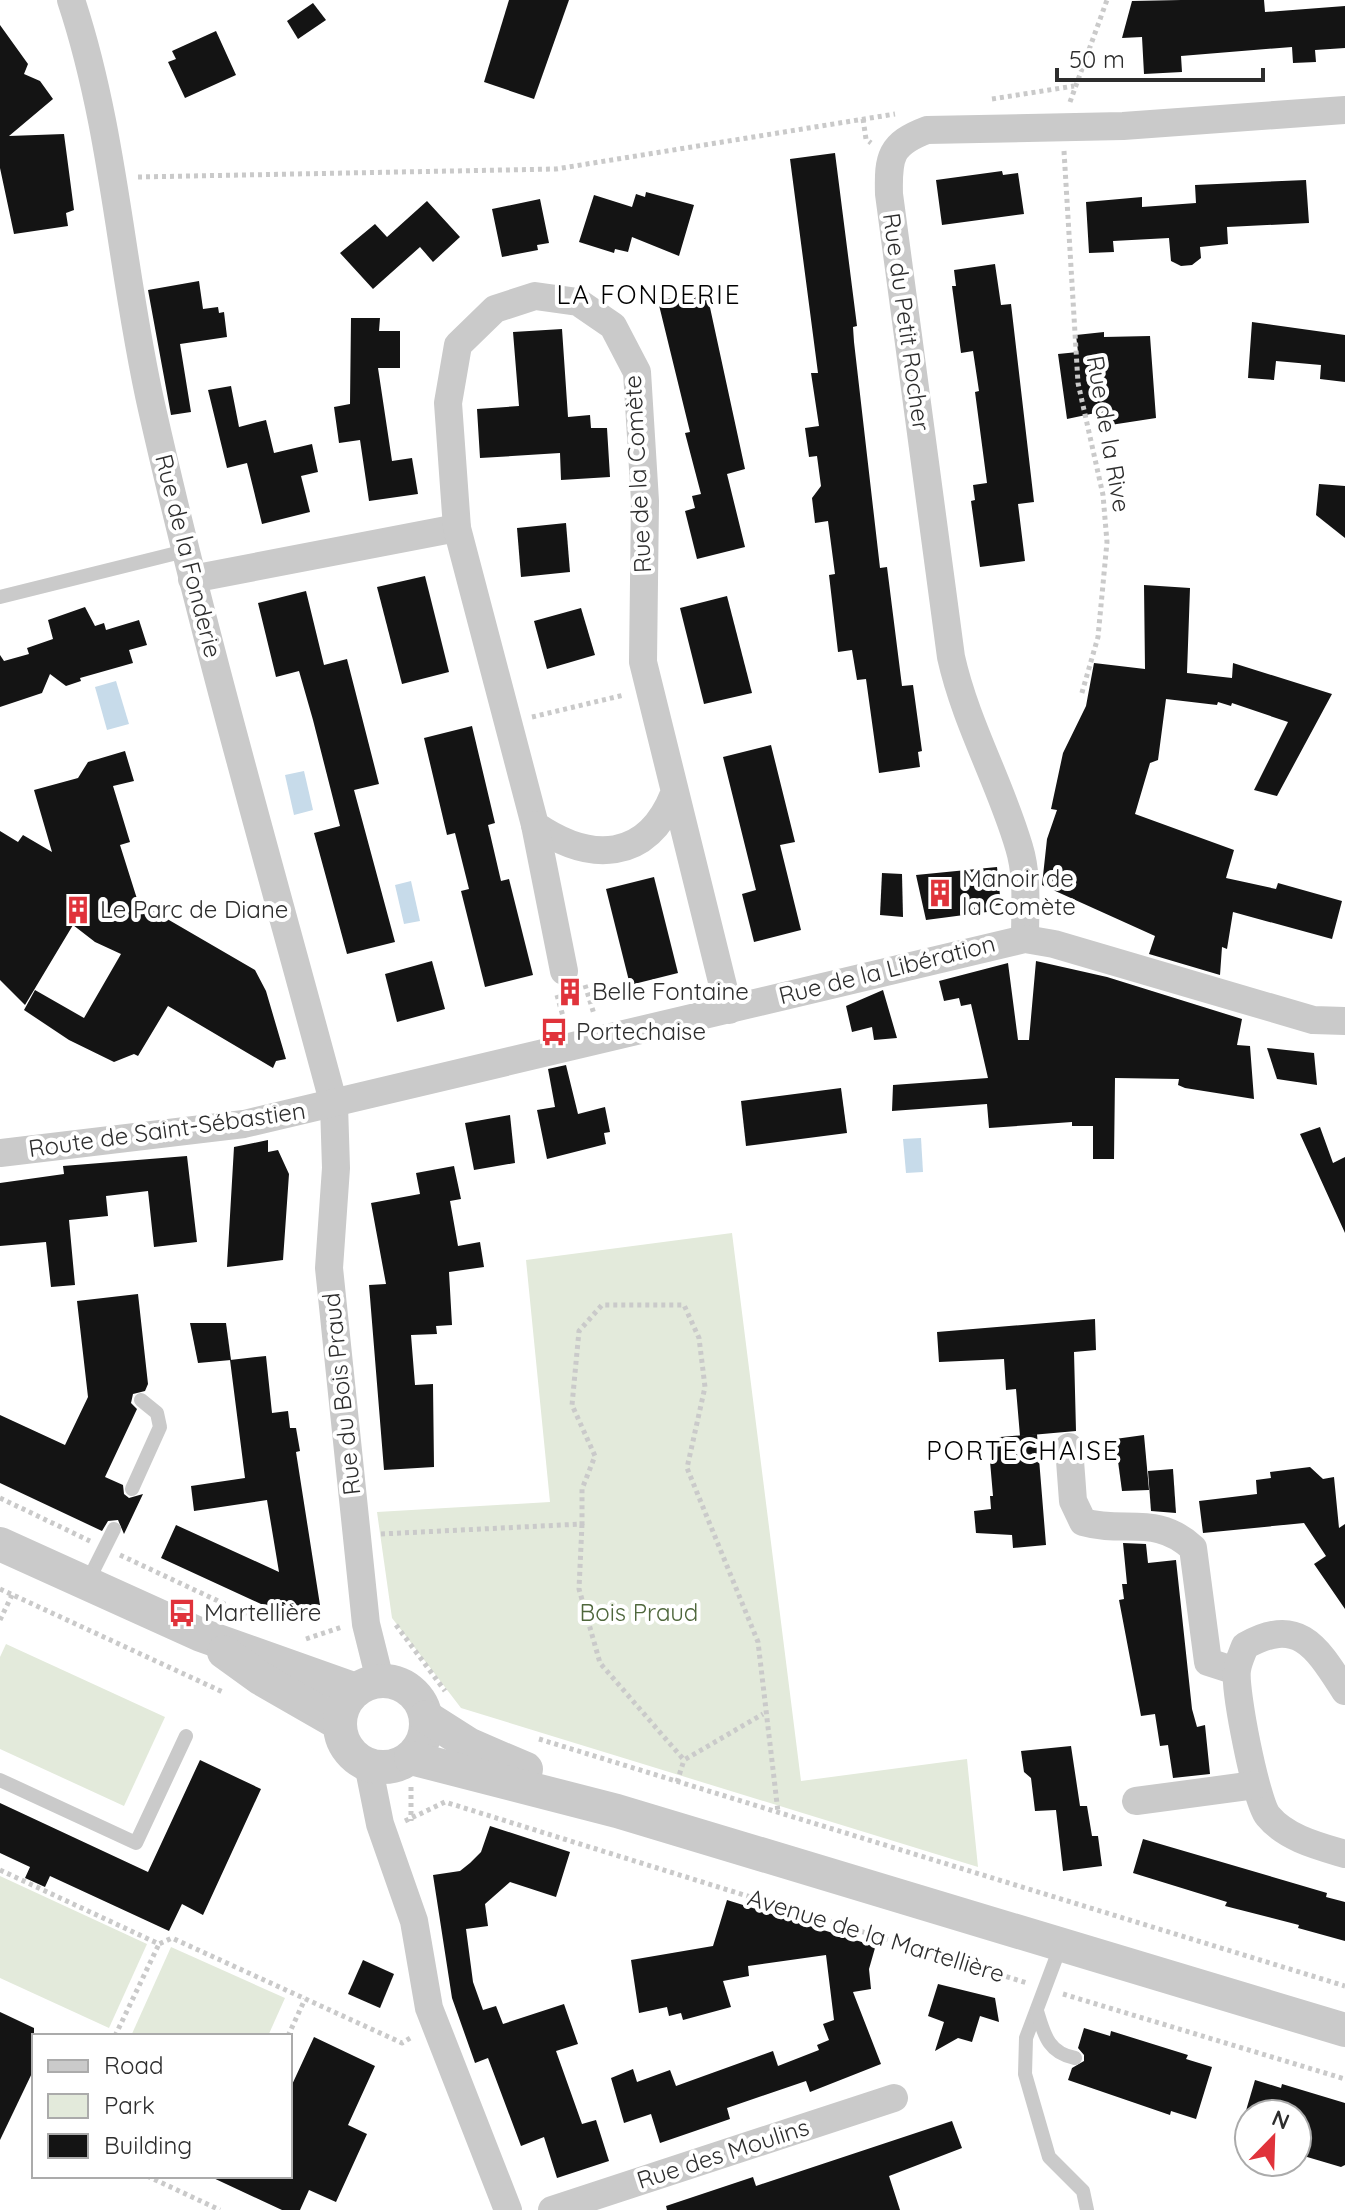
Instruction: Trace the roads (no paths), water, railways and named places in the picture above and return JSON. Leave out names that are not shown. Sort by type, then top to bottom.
[{"type":"street","name":"Rue de la Fonderie","points":[[71,0],[82,33],[112,177],[134,326],[189,565],[334,1105]]},
{"type":"street","name":"Rue du Petit Rocher","points":[[1025,939],[1025,880],[1019,847],[969,721],[951,657],[888,174],[896,147],[927,130],[1063,126],[1345,110]]},
{"type":"street","name":"Rue de la Comète","points":[[564,971],[535,825],[457,528],[448,403],[458,345],[495,309],[535,296],[578,302],[613,326],[637,372],[645,501],[643,662],[729,1010]]},
{"type":"street","points":[[189,565],[457,528]]},
{"type":"street","points":[[535,825],[576,848],[614,850],[645,837],[666,813],[674,794]]},
{"type":"street","name":"Rue de la Libération","points":[[334,1105],[1025,939],[1054,944],[1288,1014],[1313,1020],[1345,1021]]},
{"type":"street","name":"Route de Saint-Sébastien","points":[[0,1153],[244,1124],[334,1105]]},
{"type":"street","name":"Rue du Bois Praud","points":[[334,1105],[336,1168],[329,1268],[366,1624],[368,1685]]},
{"type":"street","points":[[1069,1447],[1073,1501],[1083,1522],[1102,1528],[1152,1525],[1179,1535],[1193,1548],[1208,1662],[1236,1671]]},
{"type":"street","points":[[0,1544],[201,1635],[368,1685],[396,1682],[410,1690],[440,1710],[411,1758],[390,1767],[368,1764],[348,1750],[340,1724],[344,1705],[368,1685]]},
{"type":"street","points":[[1345,1691],[1320,1653],[1296,1636],[1275,1632],[1245,1646],[1236,1671],[1255,1785],[1266,1814],[1283,1830],[1314,1845],[1345,1854]]},
{"type":"street","points":[[201,1635],[260,1678],[340,1724]]},
{"type":"street","name":"Avenue de la Martellière","points":[[440,1710],[470,1745],[617,1811]]},
{"type":"street","name":"Avenue de la Martellière","points":[[411,1758],[617,1811],[1345,2030]]},
{"type":"street","points":[[368,1764],[380,1824],[414,1921],[429,2008],[508,2210]]},
{"type":"street","points":[[1136,1801],[1255,1785]]},
{"type":"street","name":"Rue des Moulins","points":[[552,2210],[894,2098]]},
{"type":"lane","points":[[0,597],[189,565]]},
{"type":"lane","points":[[132,1489],[160,1427],[157,1413],[141,1400]]},
{"type":"lane","points":[[87,1584],[114,1529]]},
{"type":"lane","points":[[0,1780],[136,1843],[186,1736]]},
{"type":"lane","points":[[1062,1945],[1026,2038],[1025,2074],[1049,2157],[1083,2191],[1087,2210]]},
{"type":"lane","points":[[1037,2011],[1046,2042],[1063,2056],[1075,2058]]},
{"type":"water","points":[[116,681],[129,724],[107,730],[95,687]]},
{"type":"water","points":[[304,771],[313,810],[294,815],[285,775]]},
{"type":"water","points":[[411,881],[420,921],[404,924],[395,885]]},
{"type":"water","points":[[921,1138],[923,1172],[906,1173],[903,1139]]},
{"type":"place","name":"Manoir de la Comète","points":[[940,893]]},
{"type":"place","name":"Le Parc de Diane","points":[[78,910]]},
{"type":"place","name":"Belle Fontaine","points":[[570,992]]},
{"type":"place","name":"Portechaise","points":[[554,1032]]},
{"type":"place","name":"Martellière","points":[[182,1613]]},
{"type":"district","name":"LA FONDERIE","points":[[649,295]]},
{"type":"district","name":"PORTECHAISE","points":[[1023,1451]]},
{"type":"park label","name":"Bois Praud","points":[[639,1613]]}]
